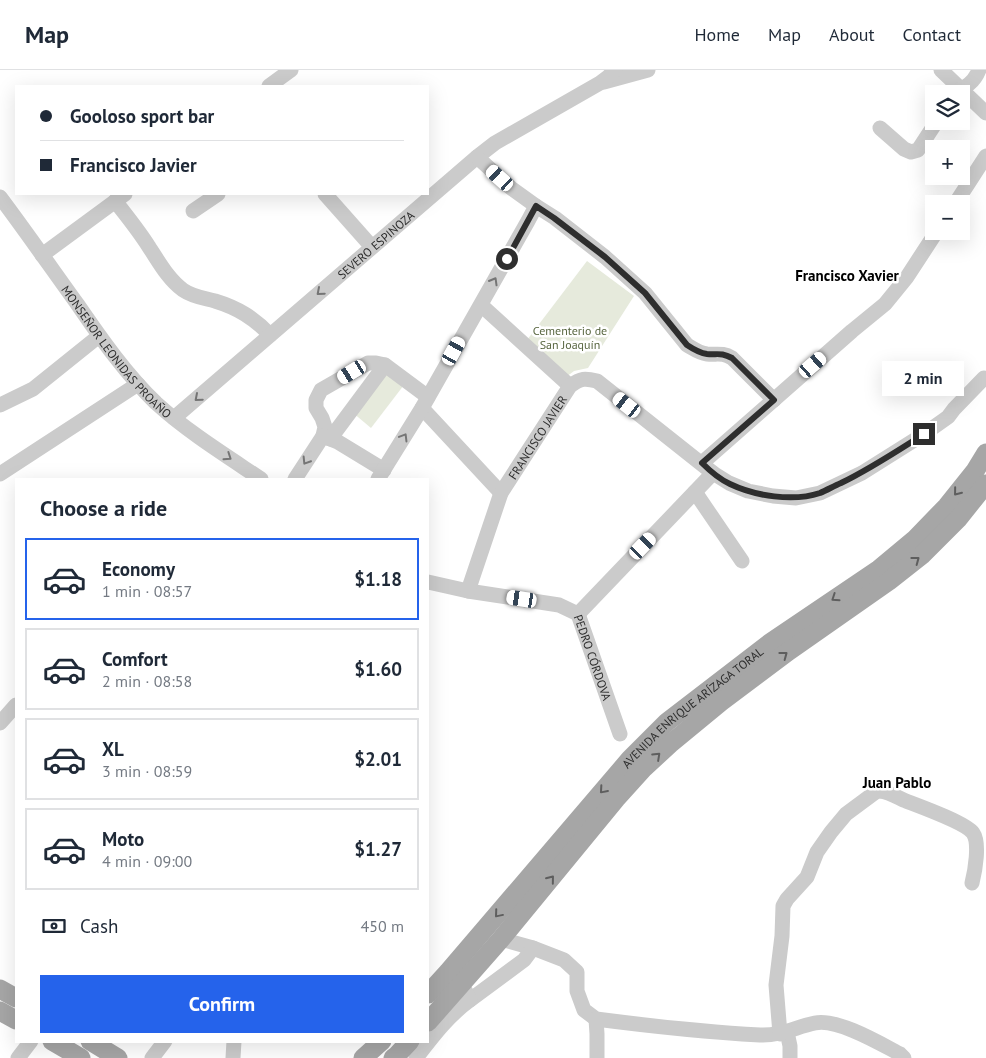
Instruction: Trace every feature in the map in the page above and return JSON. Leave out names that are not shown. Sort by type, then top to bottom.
[{"type":"main road","name":"AVENIDA ENRIQUE ARÍZAGA TORAL","points":[[429,994],[460,986],[630,759],[666,722],[771,642],[878,569],[915,539],[947,506],[986,453]]},
{"type":"main road","name":"AVENIDA ENRIQUE ARÍZAGA TORAL","points":[[429,1021],[501,939],[616,799],[644,768],[721,702],[889,581],[922,555],[958,519],[986,484]]},
{"type":"main road","points":[[0,989],[15,997]]},
{"type":"main road","points":[[0,1011],[15,1019]]},
{"type":"main road","points":[[56,1043],[82,1058]]},
{"type":"main road","points":[[93,1043],[118,1058]]},
{"type":"main road","points":[[363,1058],[380,1043]]},
{"type":"main road","points":[[393,1058],[408,1043]]},
{"type":"street","points":[[270,85],[291,70]]},
{"type":"street","name":"SEVERO ESPINOZA","points":[[174,418],[477,157],[495,143],[600,83],[615,70]]},
{"type":"street","points":[[600,83],[648,70]]},
{"type":"street","points":[[941,70],[953,85]]},
{"type":"street","points":[[968,85],[975,79],[980,70]]},
{"type":"street","points":[[970,100],[986,113]]},
{"type":"street","points":[[880,128],[904,149],[911,152],[918,150],[932,130]]},
{"type":"street","points":[[961,195],[986,156]]},
{"type":"street","points":[[477,157],[511,188],[554,218],[612,263],[645,293],[687,345],[704,354],[718,353],[732,358],[774,400]]},
{"type":"street","points":[[193,212],[217,195]]},
{"type":"street","points":[[327,195],[372,247]]},
{"type":"street","name":"MONSEÑOR LEONIDAS PROAÑO","points":[[0,197],[123,368],[174,418],[204,441],[260,478]]},
{"type":"street","points":[[42,255],[120,197],[132,221],[170,278],[196,297],[215,301],[247,314],[270,335]]},
{"type":"street","points":[[326,437],[338,442],[381,474],[425,403],[536,206]]},
{"type":"street","points":[[702,463],[885,304],[907,277],[931,240]]},
{"type":"street","points":[[481,304],[570,386]]},
{"type":"street","points":[[0,405],[33,389],[99,336]]},
{"type":"street","points":[[326,437],[322,418],[316,408],[316,400],[321,390],[368,363],[385,365],[425,403],[501,493]]},
{"type":"street","points":[[296,478],[326,437],[385,365]]},
{"type":"street","name":"FRANCISCO JAVIER","points":[[468,590],[501,493],[570,386],[578,380],[597,381],[729,484],[748,491],[796,498],[820,493],[862,473],[924,434],[948,417],[984,378]]},
{"type":"street","points":[[7,475],[138,384]]},
{"type":"street","points":[[578,614],[713,473]]},
{"type":"street","points":[[694,492],[742,561]]},
{"type":"street","name":"PEDRO CÓRDOVA","points":[[429,582],[559,605],[578,614],[620,734]]},
{"type":"street","points":[[0,723],[15,706]]},
{"type":"street","points":[[790,1058],[790,1046],[784,1033],[776,985],[782,936],[783,906],[807,877],[818,852],[846,814],[880,790],[968,828],[974,834],[975,841],[975,871],[972,883]]},
{"type":"street","points":[[501,939],[533,948],[564,960],[577,972],[577,991],[584,1010],[596,1019],[693,1030],[763,1035],[784,1033],[817,1022],[833,1024],[861,1033],[904,1058]]},
{"type":"street","points":[[429,1041],[459,1008],[460,986],[524,960],[533,948]]},
{"type":"street","points":[[596,1019],[597,1058]]},
{"type":"street","points":[[18,1058],[29,1043]]},
{"type":"street","points":[[152,1058],[163,1043]]},
{"type":"street","points":[[233,1058],[234,1043]]},
{"type":"street","points":[[416,1058],[427,1043]]},
{"type":"green space","name":"Cementerio de San Joaquín","points":[[587,261],[634,296],[588,368],[574,371],[566,377],[527,340]]},
{"type":"green space","points":[[384,366],[407,381],[371,428],[352,412]]},
{"type":"district","name":"Francisco Xavier","points":[[847,275]]},
{"type":"district","name":"Juan Pablo","points":[[897,782]]},
{"type":"route","points":[[507,259],[536,206],[605,257],[645,293],[687,345],[704,354],[718,353],[732,358],[774,400],[702,463],[729,484],[748,491],[773,496],[796,498],[820,493],[862,473],[924,434]]}]
